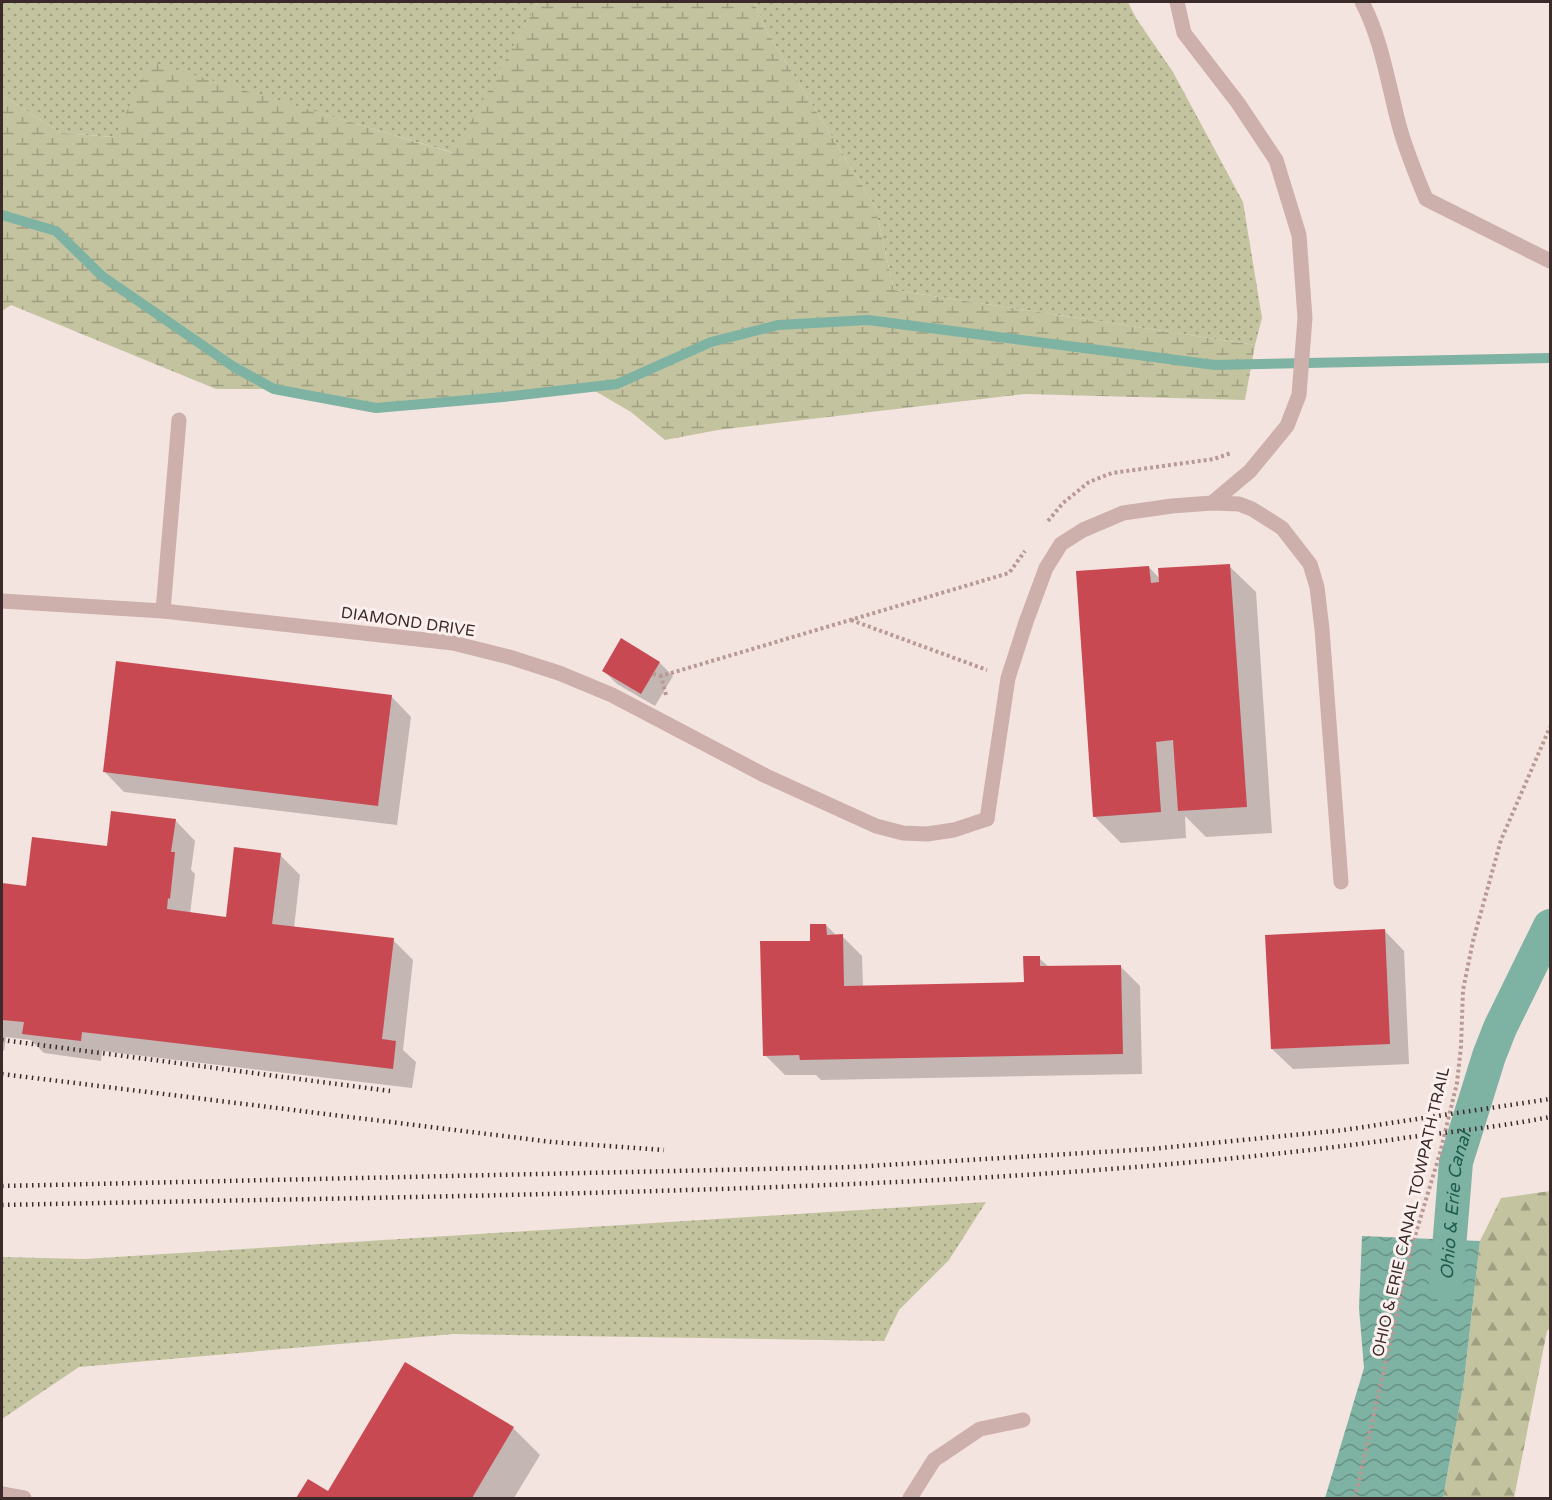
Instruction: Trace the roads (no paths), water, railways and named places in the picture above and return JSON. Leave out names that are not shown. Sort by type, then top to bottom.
[{"type":"street","points":[[1177,2],[1184,33],[1238,103],[1276,160],[1299,235],[1305,335],[1299,395],[1287,426],[1250,471],[1212,503]]},
{"type":"street","points":[[1362,2],[1382,55],[1400,129],[1426,199],[1551,261]]},
{"type":"street","points":[[163,611],[179,420]]},
{"type":"street","points":[[1212,503],[1239,504],[1252,509],[1282,528],[1310,564],[1317,587],[1322,629],[1341,882]]},
{"type":"street","name":"DIAMOND DRIVE","points":[[2,601],[163,611],[453,643],[509,657],[559,673],[612,695],[766,776],[876,826],[903,833],[927,834],[954,830],[987,819],[1008,678],[1046,568],[1061,544],[1083,530],[1123,513],[1212,503]]},
{"type":"street","points":[[910,1498],[934,1460],[980,1429],[1023,1420]]},
{"type":"street","points":[[2,1494],[24,1498]]},
{"type":"water","points":[[1362,1236],[1480,1241],[1464,1381],[1443,1498],[1325,1498],[1364,1368],[1359,1308]]},
{"type":"waterway","points":[[2,215],[56,231],[102,276],[234,367],[274,389],[376,408],[617,384],[711,342],[778,325],[868,320],[1215,365],[1550,358]]},
{"type":"waterway","name":"Ohio & Erie Canal","points":[[1446,1285],[1456,1162],[1500,1028],[1550,926]]},
{"type":"railway","points":[[2,1040],[390,1091]]},
{"type":"railway","points":[[2,1074],[552,1142],[664,1150]]},
{"type":"railway","points":[[2,1186],[852,1167],[1151,1149],[1344,1130],[1550,1099]]},
{"type":"railway","points":[[2,1205],[640,1192],[992,1177],[1272,1154],[1481,1128],[1550,1117]]}]
